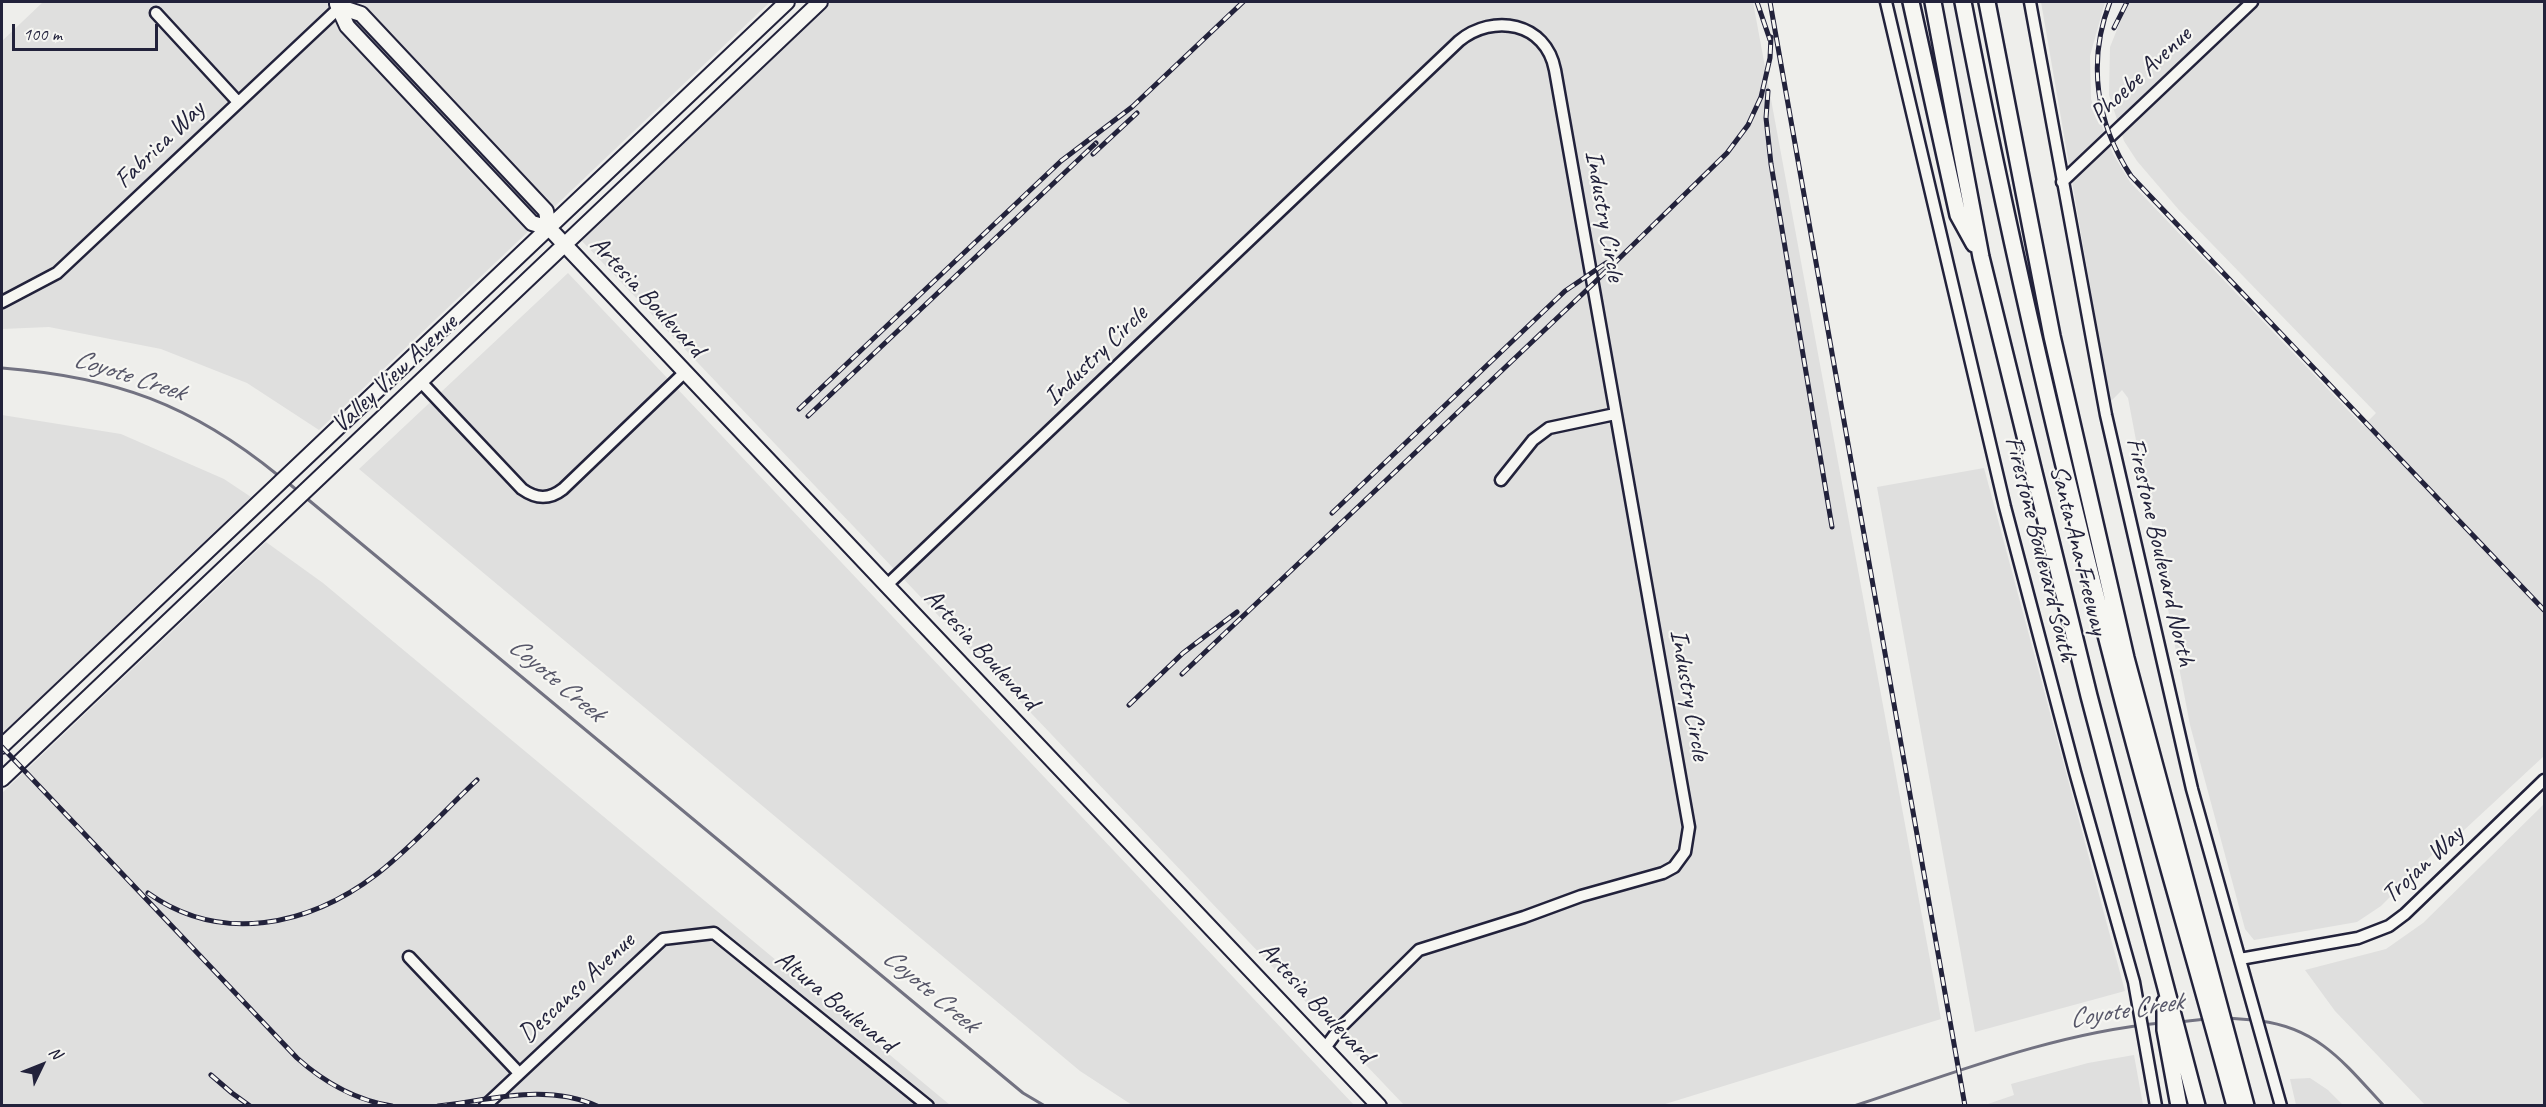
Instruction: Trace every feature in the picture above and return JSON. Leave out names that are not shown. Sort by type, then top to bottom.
[{"type":"highway","points":[[1911,2],[1958,215],[1981,257]]},
{"type":"highway","name":"Santa Ana Freeway","points":[[1933,2],[1981,257],[2089,696],[2166,989],[2165,1030],[2178,1057]]},
{"type":"highway","points":[[1963,2],[1991,146],[2050,408],[2115,670],[2202,966]]},
{"type":"highway","name":"Santa Ana Freeway","points":[[1987,2],[2052,336],[2115,612],[2202,966],[2226,1050],[2246,1106]]},
{"type":"highway","points":[[2226,1050],[2235,1106]]},
{"type":"highway","points":[[2178,1057],[2180,1106]]},
{"type":"highway","points":[[2178,1057],[2197,1106]]},
{"type":"main road","name":"Valley View Avenue","points":[[2,746],[787,2]]},
{"type":"main road","name":"Valley View Avenue","points":[[2,779],[820,2]]},
{"type":"main road","name":"Artesia Boulevard","points":[[337,4],[361,14],[546,211],[549,228],[1379,1106]]},
{"type":"main road","points":[[693,91],[709,106]]},
{"type":"street","name":"Firestone Boulevard South","points":[[1886,2],[2013,540],[2137,999],[2156,1106]]},
{"type":"street","name":"Firestone Boulevard North","points":[[2030,2],[2106,415],[2192,789],[2281,1106]]},
{"type":"street","name":"Phoebe Avenue","points":[[2062,182],[2252,2]]},
{"type":"street","name":"Fabrica Way","points":[[2,302],[57,273],[238,102],[337,4]]},
{"type":"street","points":[[156,13],[238,102]]},
{"type":"street","name":"Industry Circle","points":[[887,585],[1459,40],[1472,31],[1490,25],[1510,25],[1529,33],[1542,43],[1554,63],[1689,827],[1689,840],[1685,852],[1674,867],[1663,873],[1581,896],[1524,917],[1419,950],[1339,1029],[1325,1048]]},
{"type":"street","points":[[421,382],[522,489],[539,497],[547,497],[554,496],[563,489],[685,372]]},
{"type":"street","points":[[1501,480],[1533,440],[1549,428],[1615,414]]},
{"type":"street","name":"Trojan Way","points":[[2240,959],[2358,938],[2389,926],[2406,914],[2544,780]]},
{"type":"street","name":"Descanso Avenue","points":[[485,1106],[663,939],[714,933]]},
{"type":"street","name":"Altura Boulevard","points":[[714,933],[928,1106]]},
{"type":"street","points":[[409,957],[519,1074]]},
{"type":"shaded area","points":[[43,2],[770,2],[319,430],[247,383],[161,349],[49,327],[2,329],[2,41]]},
{"type":"shaded area","points":[[831,2],[1753,2],[1941,1019],[1662,1105],[1404,1105],[581,240]]},
{"type":"shaded area","points":[[2041,2],[2105,2],[2090,56],[2091,99],[2113,154],[2130,182],[2363,426],[2376,413],[2179,210],[2137,161],[2124,141],[2109,95],[2110,47],[2126,7],[2129,2],[2544,2],[2544,756],[2449,844],[2445,842],[2381,906],[2357,922],[2254,940],[2245,929],[2190,725],[2128,398],[2122,390],[2110,402]]},
{"type":"shaded area","points":[[568,273],[1354,1105],[1132,1105],[1080,1071],[359,469]]},
{"type":"shaded area","points":[[2,415],[121,434],[224,479],[251,497],[2,734]]},
{"type":"shaded area","points":[[1984,468],[2125,991],[1975,1032],[1877,487]]},
{"type":"shaded area","points":[[266,542],[323,583],[950,1105],[2,1106],[2,793]]},
{"type":"shaded area","points":[[2544,804],[2544,1105],[2425,1105],[2335,1011],[2305,970],[2386,949],[2423,923]]},
{"type":"shaded area","points":[[2134,1055],[2143,1105],[1985,1105],[2014,1095],[2011,1084],[2088,1063]]},
{"type":"shaded area","points":[[2310,1078],[2328,1090],[2343,1105],[2296,1105],[2290,1079]]},
{"type":"waterway","name":"Coyote Creek","points":[[2,368],[81,379],[150,398],[214,430],[279,476]]},
{"type":"waterway","name":"Coyote Creek","points":[[287,482],[298,491]]},
{"type":"waterway","name":"Coyote Creek","points":[[305,497],[1023,1093],[1045,1106]]},
{"type":"waterway","name":"Coyote Creek","points":[[2227,1018],[2253,1020]]},
{"type":"waterway","name":"Coyote Creek","points":[[2179,1022],[2206,1019]]},
{"type":"waterway","name":"Coyote Creek","points":[[2260,1021],[2299,1031],[2315,1040],[2344,1063],[2384,1106]]},
{"type":"waterway","name":"Coyote Creek","points":[[1854,1106],[2044,1045],[2121,1028],[2161,1023]]},
{"type":"railway","points":[[799,409],[1061,161],[1132,107],[1243,2]]},
{"type":"railway","points":[[1757,2],[1770,40]]},
{"type":"railway","points":[[1770,2],[1965,1106]]},
{"type":"railway","points":[[2110,2],[2099,47],[2097,69],[2099,91],[2110,135],[2131,176],[2544,610]]},
{"type":"railway","points":[[2114,28],[2127,2]]},
{"type":"railway","points":[[1182,674],[1593,284],[1727,153],[1748,125],[1761,97],[1770,58],[1771,37]]},
{"type":"railway","points":[[1768,91],[1766,118],[1771,164],[1832,527]]},
{"type":"railway","points":[[1093,154],[1137,113]]},
{"type":"railway","points":[[808,416],[1096,143]]},
{"type":"railway","points":[[1332,513],[1565,291],[1606,263]]},
{"type":"railway","points":[[1129,705],[1183,653],[1237,612]]},
{"type":"railway","points":[[2,747],[297,1058],[318,1075],[341,1089],[353,1095],[392,1106]]},
{"type":"railway","points":[[148,893],[176,909],[205,919],[235,924],[264,923],[294,917],[351,892],[377,874],[416,840],[477,780]]},
{"type":"railway","points":[[211,1075],[250,1106]]},
{"type":"railway","points":[[438,1106],[538,1094],[578,1099],[597,1106]]}]
